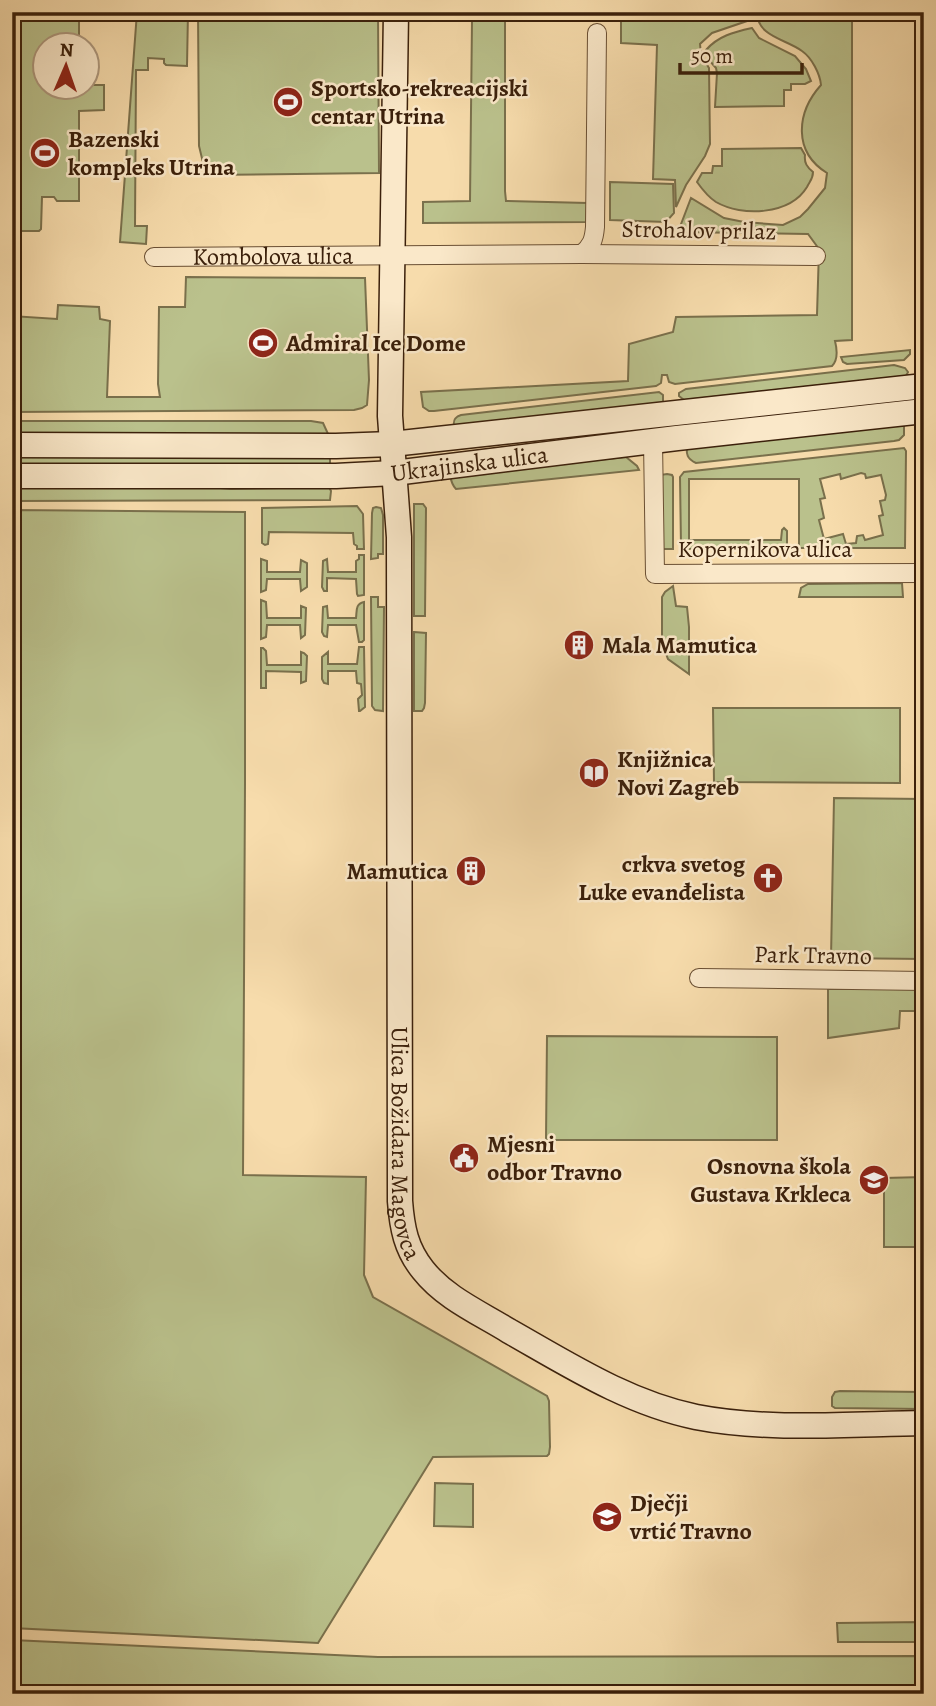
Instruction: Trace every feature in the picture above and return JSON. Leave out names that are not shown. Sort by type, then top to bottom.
[{"type":"street","points":[[392,444],[390,416],[396,12]]},
{"type":"street","name":"Strohalov prilaz","points":[[582,254],[594,240],[595,227],[597,33]]},
{"type":"street","name":"Strohalov prilaz","points":[[393,256],[816,256]]},
{"type":"street","name":"Kombolova ulica","points":[[153,257],[393,256]]},
{"type":"street","name":"Ukrajinska ulica","points":[[12,445],[392,444],[924,386]]},
{"type":"street","name":"Ukrajinska ulica","points":[[12,476],[337,476],[394,473],[924,411]]},
{"type":"street","name":"Kopernikova ulica","points":[[653,441],[655,574],[924,573]]},
{"type":"street","name":"Ulica Božidara Magovca","points":[[392,444],[398,537],[400,1201],[404,1233],[414,1259],[433,1282],[462,1303],[606,1385],[664,1409],[740,1424],[924,1423]]},
{"type":"street","name":"Park Travno","points":[[699,978],[924,981]]},
{"type":"green space","name":"Bazenski kompleks Utrina","points":[[12,12],[79,12],[79,32],[32,32],[32,102],[102,102],[104,85],[104,110],[79,111],[79,201],[57,201],[54,197],[42,197],[41,229],[12,231]]},
{"type":"green space","points":[[137,12],[188,12],[187,66],[166,65],[164,59],[148,58],[148,70],[136,70],[135,226],[147,226],[146,244],[120,242]]},
{"type":"green space","name":"Sportsko-rekreacijski centar Utrina","points":[[198,12],[378,12],[379,173],[206,175],[199,146]]},
{"type":"green space","points":[[852,12],[852,340],[835,341],[837,351],[832,366],[675,384],[669,382],[667,375],[662,375],[661,383],[656,386],[434,411],[423,407],[421,392],[628,381],[629,344],[673,332],[676,317],[817,315],[819,249],[808,234],[678,232],[691,198],[724,218],[783,225],[800,217],[825,188],[827,173],[808,154],[802,132],[807,108],[821,85],[817,71],[802,51],[767,32],[757,13]]},
{"type":"green space","points":[[748,13],[750,20],[712,33],[700,44],[701,55],[709,68],[710,144],[676,207],[675,180],[653,179],[657,45],[621,43],[621,19],[727,19]]},
{"type":"green space","points":[[505,20],[506,201],[587,203],[586,222],[423,223],[423,202],[470,201],[472,21]]},
{"type":"green space","points":[[752,28],[759,38],[795,56],[806,69],[811,81],[791,84],[791,90],[784,90],[784,106],[715,107],[717,73],[706,50],[721,38]]},
{"type":"green space","points":[[801,148],[806,165],[813,172],[812,178],[799,196],[778,208],[752,211],[727,207],[710,198],[697,182],[702,173],[712,173],[713,166],[722,166],[722,149]]},
{"type":"green space","points":[[610,182],[673,184],[674,213],[666,222],[610,220]]},
{"type":"green space","name":"Admiral Ice Dome","points":[[186,277],[365,278],[369,380],[367,405],[354,410],[12,412],[12,316],[57,319],[58,305],[99,307],[100,319],[110,321],[107,397],[160,397],[159,307],[185,307]]},
{"type":"green space","points":[[916,313],[924,313],[924,357],[917,349]]},
{"type":"green space","points":[[910,350],[904,360],[847,364],[841,357]]},
{"type":"green space","points":[[894,365],[905,368],[908,372],[906,376],[684,400],[679,396],[679,393],[686,389]]},
{"type":"green space","points":[[659,392],[663,395],[661,403],[454,426],[455,419],[461,415]]},
{"type":"green space","points":[[12,421],[311,421],[323,423],[329,436],[12,436]]},
{"type":"green space","points":[[904,424],[904,435],[894,441],[696,463],[687,454],[687,445]]},
{"type":"green space","points":[[904,448],[905,548],[799,548],[799,479],[689,479],[689,540],[781,540],[784,528],[787,531],[787,548],[685,549],[681,546],[680,477],[684,472]],"holes":[[[840,474],[841,479],[865,474],[866,478],[881,475],[886,495],[885,500],[880,501],[883,515],[879,516],[883,535],[865,540],[863,535],[857,536],[856,543],[846,544],[843,534],[824,539],[819,520],[824,518],[820,499],[825,498],[820,479]]]},
{"type":"green space","points":[[12,456],[330,457],[330,464],[12,465]]},
{"type":"green space","points":[[626,457],[639,470],[456,489],[450,475]]},
{"type":"green space","points":[[660,475],[673,477],[673,549],[660,549]]},
{"type":"green space","points":[[12,484],[177,484],[231,489],[329,487],[331,491],[330,500],[12,501]]},
{"type":"green space","points":[[414,504],[423,504],[426,508],[425,616],[414,616]]},
{"type":"green space","points":[[357,506],[363,514],[364,549],[357,549],[353,533],[269,532],[268,544],[262,543],[262,508]]},
{"type":"green space","points":[[376,507],[381,508],[383,515],[383,554],[371,559],[372,513]]},
{"type":"green space","points":[[12,510],[245,512],[243,1175],[366,1177],[364,1275],[373,1297],[547,1396],[549,1401],[550,1447],[547,1456],[433,1457],[318,1643],[12,1628]]},
{"type":"green space","points":[[359,555],[364,555],[364,595],[357,594],[356,579],[327,578],[327,591],[324,591],[323,561],[327,559],[328,572],[356,572]]},
{"type":"green space","points":[[261,559],[267,561],[267,572],[300,572],[301,560],[307,563],[307,587],[301,591],[300,579],[267,579],[266,590],[261,592]]},
{"type":"green space","points":[[902,583],[903,597],[799,597],[801,588],[808,584]]},
{"type":"green space","points":[[673,586],[676,606],[687,607],[689,674],[668,659],[662,643],[662,597]]},
{"type":"green space","points":[[371,597],[378,597],[378,607],[384,607],[383,711],[375,710],[372,706]]},
{"type":"green space","points":[[261,600],[266,602],[267,618],[301,618],[301,606],[306,608],[305,635],[301,638],[300,625],[267,625],[266,637],[261,639]]},
{"type":"green space","points":[[364,602],[362,642],[359,642],[356,625],[328,625],[327,637],[324,636],[323,607],[327,606],[328,618],[356,618],[358,606]]},
{"type":"green space","points":[[414,632],[426,633],[425,703],[422,711],[414,711]]},
{"type":"green space","points":[[359,647],[364,647],[365,707],[360,711],[358,699],[362,695],[361,684],[357,683],[356,671],[328,671],[328,684],[322,679],[322,657],[328,652],[328,664],[357,664]]},
{"type":"green space","points":[[261,648],[266,651],[267,665],[301,665],[301,652],[304,653],[307,656],[306,681],[301,683],[301,672],[266,671],[266,688],[261,688]]},
{"type":"green space","points":[[713,708],[900,708],[900,783],[714,782]]},
{"type":"green space","points":[[834,798],[924,799],[924,959],[831,958]]},
{"type":"green space","points":[[828,989],[924,989],[924,1011],[900,1011],[899,1028],[828,1038]]},
{"type":"green space","points":[[547,1036],[777,1037],[777,1140],[546,1140]]},
{"type":"green space","points":[[924,1177],[924,1247],[884,1247],[884,1178]]},
{"type":"green space","points":[[835,1392],[924,1392],[924,1409],[835,1408],[832,1406],[832,1397]]},
{"type":"green space","points":[[435,1483],[473,1484],[473,1527],[434,1526]]},
{"type":"green space","points":[[924,1622],[924,1642],[838,1642],[837,1623]]},
{"type":"green space","points":[[12,1640],[378,1657],[924,1656],[924,1685],[189,1688],[12,1685]]},
{"type":"place","name":"Sportsko-rekreacijski centar Utrina","points":[[288,102]]},
{"type":"place","name":"Bazenski kompleks Utrina","points":[[45,153]]},
{"type":"place","name":"Admiral Ice Dome","points":[[263,343]]},
{"type":"place","name":"Mala Mamutica","points":[[579,645]]},
{"type":"place","name":"Knjižnica Novi Zagreb","points":[[594,773]]},
{"type":"place","name":"Mamutica","points":[[471,871]]},
{"type":"place","name":"crkva svetog Luke evanđelista","points":[[768,878]]},
{"type":"place","name":"Mjesni odbor Travno","points":[[464,1158]]},
{"type":"place","name":"Osnovna škola Gustava Krkleca","points":[[874,1180]]},
{"type":"place","name":"Dječji vrtić Travno","points":[[607,1517]]}]
